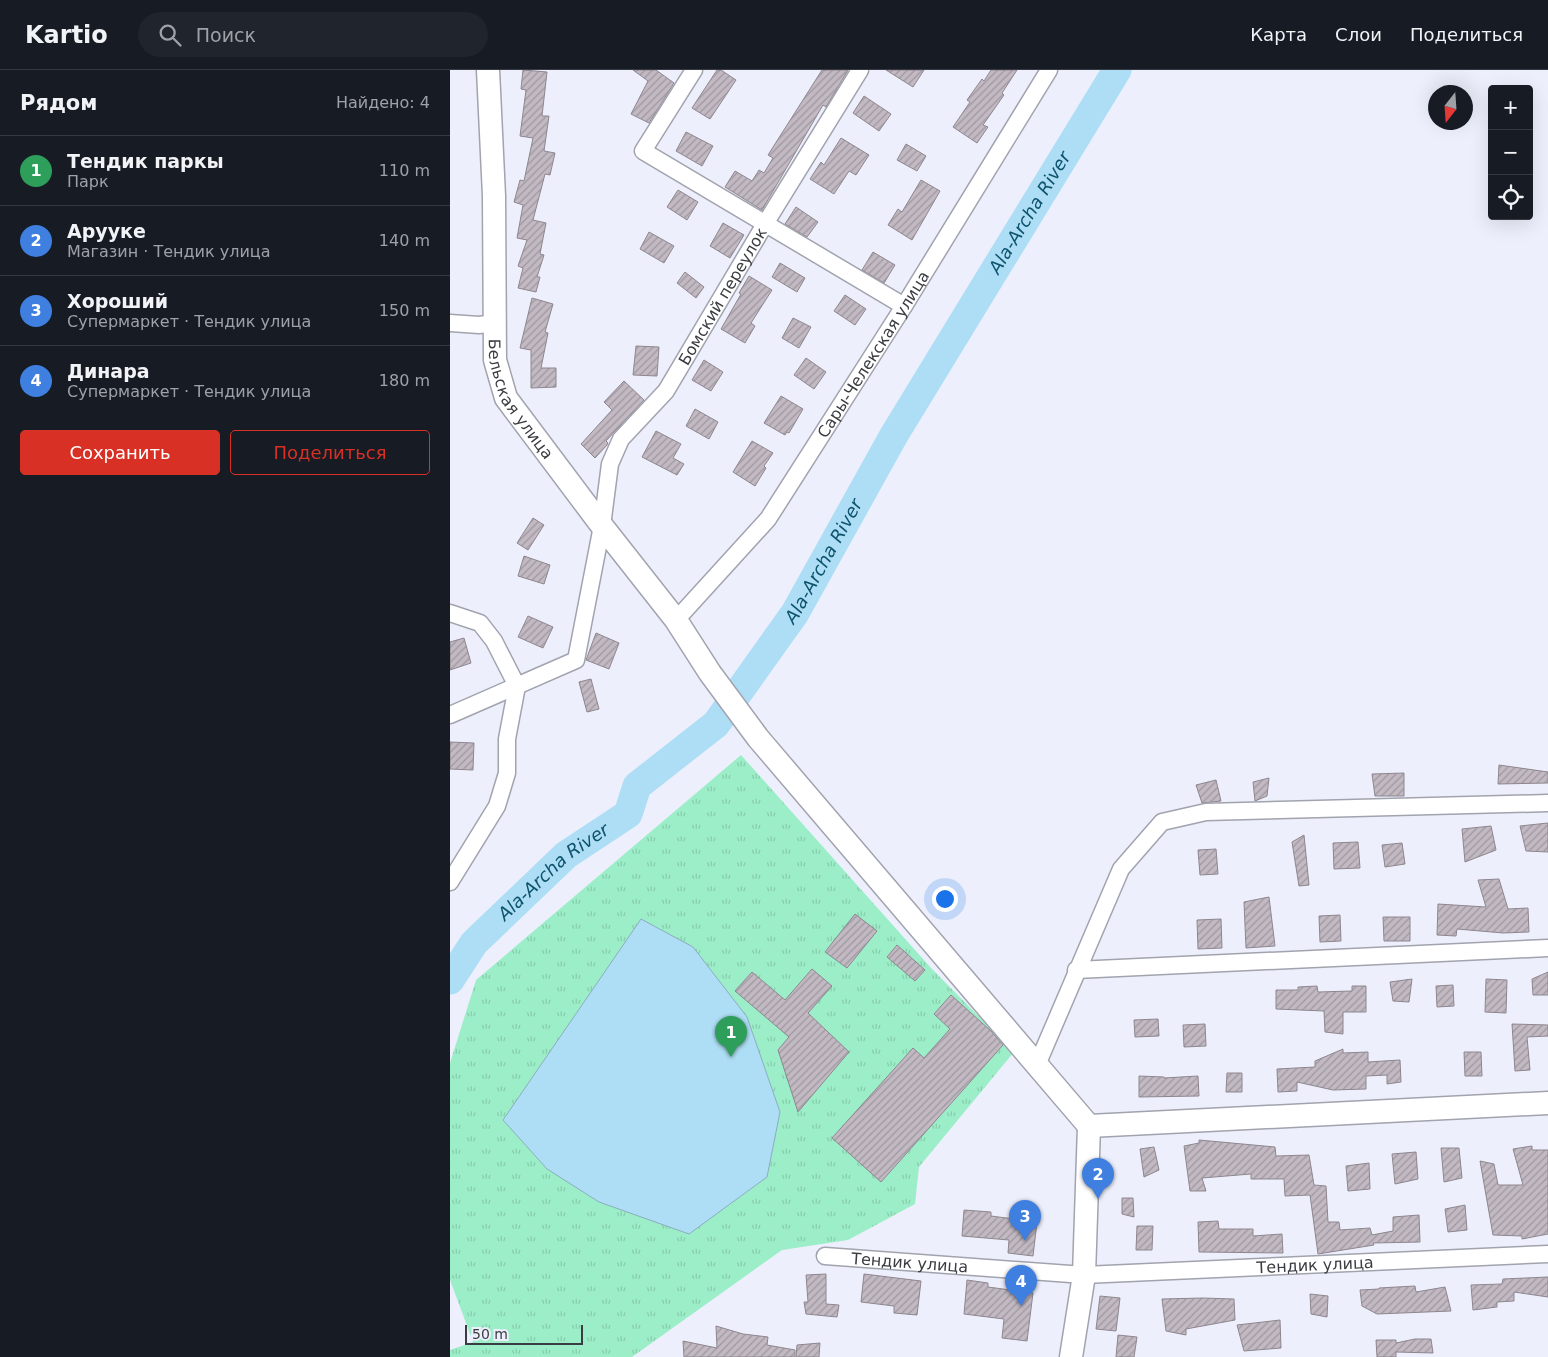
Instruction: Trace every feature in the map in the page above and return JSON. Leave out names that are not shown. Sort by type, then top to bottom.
[{"type":"street","name":"Бельская улица","points":[[488,70],[494,196],[495,360],[506,398],[602,526],[676,620],[710,673],[758,738],[1089,1126]]},
{"type":"street","points":[[694,70],[643,151],[904,306]]},
{"type":"street","name":"Бомский переулок","points":[[517,686],[576,660],[602,526],[610,464],[621,438],[666,391],[765,224],[860,70]]},
{"type":"street","name":"Сары-Челекская улица","points":[[676,620],[768,519],[904,306],[1049,70]]},
{"type":"street","points":[[450,323],[495,324]]},
{"type":"street","points":[[450,613],[480,623],[494,641],[517,686],[507,739],[507,774],[497,806],[450,882]]},
{"type":"street","points":[[450,715],[517,686]]},
{"type":"street","points":[[1037,1065],[1076,970],[1121,869],[1162,822],[1206,812],[1548,803]]},
{"type":"street","points":[[1076,970],[1548,948]]},
{"type":"street","points":[[1071,1357],[1084,1275],[1089,1126],[1548,1103]]},
{"type":"street","name":"Тендик улица","points":[[825,1256],[1084,1275],[1548,1254]]},
{"type":"green space","points":[[741,755],[932,969],[1014,1052],[919,1167],[915,1204],[848,1240],[782,1250],[632,1357],[450,1357],[450,1350],[473,1342],[450,1280],[450,1063],[476,980]]},
{"type":"water","points":[[641,919],[693,947],[747,1017],[780,1112],[767,1177],[689,1234],[599,1202],[547,1169],[503,1120]]},
{"type":"building","points":[[523,70],[547,72],[542,116],[549,116],[544,151],[555,153],[550,175],[545,174],[533,220],[546,223],[540,254],[544,255],[537,277],[540,277],[536,292],[518,288],[523,268],[518,266],[527,240],[517,238],[523,205],[514,202],[520,180],[524,181],[533,138],[520,136],[526,90],[521,89]]},
{"type":"building","points":[[633,70],[656,70],[674,83],[649,123],[631,114],[648,81]]},
{"type":"building","points":[[717,70],[721,70],[736,80],[710,119],[692,108]]},
{"type":"building","points":[[822,70],[848,70],[826,107],[823,105],[762,210],[725,187],[735,171],[752,181],[759,170],[764,173],[773,158],[768,155]]},
{"type":"building","points":[[886,70],[924,70],[913,87]]},
{"type":"building","points":[[991,70],[1017,70],[1002,93],[1004,95],[983,125],[988,127],[977,143],[953,127],[970,102],[967,100]]},
{"type":"building","points":[[864,96],[891,114],[879,131],[853,113]]},
{"type":"building","points":[[686,132],[713,146],[702,166],[676,151]]},
{"type":"building","points":[[841,138],[869,155],[856,175],[849,171],[834,194],[810,179],[821,162],[824,165]]},
{"type":"building","points":[[906,144],[926,156],[917,171],[897,160]]},
{"type":"building","points":[[921,180],[940,191],[912,240],[888,225],[898,209],[902,212]]},
{"type":"building","points":[[678,190],[698,202],[687,220],[667,207]]},
{"type":"building","points":[[796,207],[818,222],[807,237],[785,224]]},
{"type":"building","points":[[723,223],[744,235],[730,258],[710,246]]},
{"type":"building","points":[[649,232],[674,246],[664,263],[640,249]]},
{"type":"building","points":[[873,252],[895,265],[884,283],[862,270]]},
{"type":"building","points":[[780,263],[805,278],[797,292],[772,277]]},
{"type":"building","points":[[685,272],[704,287],[696,298],[677,283]]},
{"type":"building","points":[[749,276],[772,290],[751,323],[755,326],[745,343],[721,329]]},
{"type":"building","points":[[845,295],[866,309],[855,325],[834,311]]},
{"type":"building","points":[[532,298],[553,304],[545,332],[548,333],[541,368],[556,368],[556,387],[531,388],[531,350],[520,348]]},
{"type":"building","points":[[793,318],[811,327],[799,348],[782,338]]},
{"type":"building","points":[[636,346],[659,347],[657,376],[633,375]]},
{"type":"building","points":[[806,358],[826,372],[814,389],[794,375]]},
{"type":"building","points":[[704,360],[723,372],[711,391],[692,380]]},
{"type":"building","points":[[624,381],[644,400],[606,441],[607,445],[595,458],[581,444],[612,410],[604,402]]},
{"type":"building","points":[[781,396],[803,409],[789,433],[787,432],[785,435],[764,423]]},
{"type":"building","points":[[695,409],[718,422],[709,439],[686,426]]},
{"type":"building","points":[[656,431],[681,444],[673,458],[684,464],[677,475],[642,457]]},
{"type":"building","points":[[752,441],[773,453],[764,466],[766,468],[755,486],[733,472]]},
{"type":"building","points":[[533,518],[544,525],[528,550],[517,543]]},
{"type":"building","points":[[524,556],[550,565],[544,584],[518,576]]},
{"type":"building","points":[[528,616],[553,627],[543,648],[518,637]]},
{"type":"building","points":[[596,633],[619,643],[609,669],[586,660]]},
{"type":"building","points":[[464,638],[471,663],[450,670],[450,642]]},
{"type":"building","points":[[591,679],[599,709],[587,712],[579,682]]},
{"type":"building","points":[[450,742],[474,743],[473,770],[450,769]]},
{"type":"building","points":[[1499,765],[1548,772],[1548,783],[1498,784]]},
{"type":"building","points":[[1404,773],[1404,796],[1375,796],[1372,774]]},
{"type":"building","points":[[1269,778],[1267,796],[1255,801],[1253,782]]},
{"type":"building","points":[[1216,780],[1221,801],[1202,803],[1196,785]]},
{"type":"building","points":[[1548,823],[1548,852],[1526,851],[1520,826]]},
{"type":"building","points":[[1491,826],[1496,850],[1465,862],[1462,829]]},
{"type":"building","points":[[1304,835],[1309,885],[1299,886],[1292,842]]},
{"type":"building","points":[[1358,842],[1360,868],[1334,869],[1333,843]]},
{"type":"building","points":[[1402,843],[1405,864],[1385,867],[1382,845]]},
{"type":"building","points":[[1216,849],[1218,874],[1200,875],[1198,850]]},
{"type":"building","points":[[1499,879],[1508,909],[1528,908],[1529,932],[1503,933],[1457,929],[1456,936],[1437,935],[1438,904],[1486,907],[1478,880]]},
{"type":"building","points":[[1269,897],[1275,946],[1246,948],[1244,902]]},
{"type":"building","points":[[855,914],[877,931],[847,968],[825,952]]},
{"type":"building","points":[[1340,915],[1341,941],[1320,942],[1319,916]]},
{"type":"building","points":[[1383,917],[1410,917],[1410,941],[1384,941]]},
{"type":"building","points":[[1221,919],[1222,948],[1198,949],[1197,920]]},
{"type":"building","points":[[897,945],[925,970],[915,981],[887,957]]},
{"type":"building","points":[[812,969],[832,986],[808,1013],[849,1052],[798,1112],[778,1050],[789,1037],[735,991],[752,972],[785,1000]]},
{"type":"building","points":[[1548,972],[1548,995],[1533,995],[1532,979]]},
{"type":"building","points":[[1412,979],[1409,1002],[1393,1001],[1390,982]]},
{"type":"building","points":[[1486,979],[1507,980],[1506,1013],[1485,1012]]},
{"type":"building","points":[[1453,985],[1454,1006],[1437,1007],[1436,986]]},
{"type":"building","points":[[1317,986],[1318,992],[1352,991],[1352,986],[1366,986],[1366,1012],[1343,1012],[1343,1034],[1325,1032],[1324,1011],[1276,1009],[1276,990],[1298,990],[1298,987]]},
{"type":"building","points":[[951,995],[991,1031],[1003,1045],[881,1182],[832,1138],[913,1048],[924,1058],[950,1029],[934,1014]]},
{"type":"building","points":[[1158,1019],[1159,1036],[1135,1037],[1134,1020]]},
{"type":"building","points":[[1205,1024],[1206,1046],[1184,1047],[1183,1025]]},
{"type":"building","points":[[1512,1024],[1548,1025],[1548,1036],[1527,1037],[1530,1070],[1515,1071]]},
{"type":"building","points":[[1343,1049],[1343,1053],[1368,1052],[1368,1062],[1400,1060],[1401,1082],[1387,1084],[1387,1075],[1366,1076],[1366,1089],[1333,1090],[1297,1082],[1297,1091],[1278,1092],[1277,1069],[1315,1067],[1315,1061]]},
{"type":"building","points":[[1464,1052],[1481,1052],[1482,1076],[1465,1076]]},
{"type":"building","points":[[1227,1073],[1242,1073],[1242,1092],[1226,1092]]},
{"type":"building","points":[[1139,1076],[1164,1078],[1198,1076],[1199,1096],[1139,1097]]},
{"type":"building","points":[[1199,1140],[1275,1147],[1276,1156],[1309,1155],[1314,1185],[1326,1186],[1328,1222],[1339,1222],[1340,1230],[1370,1228],[1372,1235],[1393,1231],[1393,1217],[1419,1215],[1420,1242],[1373,1243],[1374,1245],[1318,1254],[1310,1195],[1285,1196],[1284,1179],[1251,1179],[1251,1174],[1202,1178],[1206,1191],[1190,1191],[1184,1146],[1199,1143]]},
{"type":"building","points":[[1532,1146],[1532,1150],[1548,1150],[1548,1234],[1522,1239],[1522,1236],[1493,1235],[1480,1161],[1494,1164],[1498,1185],[1523,1185],[1513,1149]]},
{"type":"building","points":[[1154,1147],[1159,1170],[1144,1177],[1140,1149]]},
{"type":"building","points":[[1441,1148],[1459,1148],[1462,1178],[1444,1182]]},
{"type":"building","points":[[1416,1152],[1418,1179],[1395,1184],[1392,1154]]},
{"type":"building","points":[[1369,1163],[1370,1189],[1348,1191],[1346,1166]]},
{"type":"building","points":[[1122,1198],[1133,1198],[1134,1217],[1122,1214]]},
{"type":"building","points":[[1465,1205],[1467,1230],[1448,1232],[1445,1209]]},
{"type":"building","points":[[964,1210],[991,1212],[991,1216],[1037,1222],[1033,1256],[1008,1253],[1009,1240],[962,1236]]},
{"type":"building","points":[[1218,1221],[1219,1229],[1253,1229],[1253,1236],[1282,1234],[1283,1253],[1199,1252],[1198,1222]]},
{"type":"building","points":[[1137,1226],[1153,1226],[1152,1250],[1136,1250]]},
{"type":"building","points":[[826,1274],[826,1304],[839,1305],[837,1317],[806,1314],[804,1302],[808,1302],[806,1275]]},
{"type":"building","points":[[864,1274],[921,1281],[917,1315],[894,1313],[894,1306],[861,1302]]},
{"type":"building","points":[[1548,1277],[1548,1297],[1514,1292],[1514,1301],[1497,1302],[1497,1307],[1473,1310],[1471,1285],[1502,1284],[1503,1279]]},
{"type":"building","points":[[967,1280],[988,1283],[988,1287],[1033,1293],[1027,1341],[1002,1338],[1004,1319],[964,1314]]},
{"type":"building","points":[[1415,1286],[1416,1292],[1445,1287],[1451,1311],[1377,1314],[1362,1306],[1360,1290]]},
{"type":"building","points":[[1310,1294],[1328,1296],[1327,1317],[1311,1314]]},
{"type":"building","points":[[1100,1296],[1120,1298],[1116,1331],[1096,1329]]},
{"type":"building","points":[[1162,1299],[1234,1299],[1235,1320],[1186,1329],[1186,1335],[1166,1331]]},
{"type":"building","points":[[1280,1320],[1281,1348],[1244,1351],[1237,1325]]},
{"type":"building","points":[[716,1326],[743,1334],[768,1337],[767,1345],[795,1350],[795,1357],[684,1357],[683,1341],[717,1348]]},
{"type":"building","points":[[1118,1335],[1137,1337],[1134,1357],[1116,1357]]},
{"type":"building","points":[[1415,1339],[1431,1339],[1433,1353],[1396,1352],[1396,1357],[1377,1357],[1376,1340],[1396,1340],[1396,1343]]},
{"type":"building","points":[[820,1343],[819,1357],[796,1357],[797,1345]]},
{"type":"waterway","name":"Ala-Archa River","points":[[450,980],[474,943],[566,855],[628,814],[637,786],[716,724],[795,613],[894,435],[1117,70]]},
{"type":"place","name":"Тендик паркы","points":[[731,1057]]},
{"type":"place","name":"Арууке","points":[[1098,1199]]},
{"type":"place","name":"Хороший","points":[[1025,1241]]},
{"type":"place","name":"Динара","points":[[1021,1306]]}]
